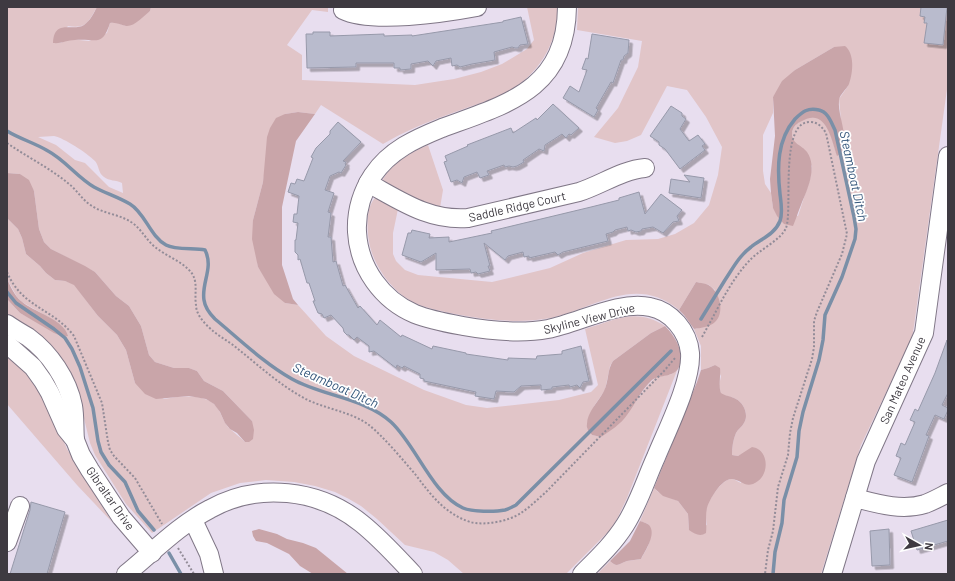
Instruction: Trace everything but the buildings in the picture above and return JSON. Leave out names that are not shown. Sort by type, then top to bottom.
[{"type":"street","points":[[343,10],[350,14],[366,17],[429,14],[477,7]]},
{"type":"street","name":"Skyline View Drive","points":[[567,7],[565,32],[562,45],[550,68],[532,88],[500,106],[427,134],[403,146],[384,161],[368,182],[359,205],[357,232],[362,259],[375,283],[384,293],[403,308],[416,314],[439,321],[482,329],[527,332],[549,329],[622,307],[640,305],[661,310],[674,320],[684,332],[690,350],[687,376],[681,395],[644,484],[627,523],[605,551],[582,574]]},
{"type":"street","name":"San Mateo Avenue","points":[[832,574],[870,451],[924,333],[948,156]]},
{"type":"street","name":"Saddle Ridge Court","points":[[368,182],[419,210],[454,219],[468,218],[579,192],[593,188],[636,168],[645,168]]},
{"type":"street","name":"Gibraltar Drive","points":[[7,324],[36,344],[58,369],[70,395],[74,416],[75,440]]},
{"type":"street","name":"Gibraltar Drive","points":[[7,344],[32,367],[43,381],[66,429],[75,440],[81,455],[109,500],[121,517],[152,552]]},
{"type":"street","points":[[126,574],[170,537],[210,509],[243,495],[272,492],[307,496],[338,508],[361,523],[413,574]]},
{"type":"street","points":[[855,498],[884,505],[912,507],[925,504],[948,493]]},
{"type":"street","points":[[7,541],[20,506]]},
{"type":"street","points":[[193,520],[209,554],[214,574]]},
{"type":"path","points":[[7,272],[12,283],[25,299],[60,321],[74,336],[102,403],[110,450],[135,478],[154,512],[170,537],[182,552],[194,574]]},
{"type":"shaded area","points":[[7,7],[97,7],[89,20],[83,25],[74,27],[68,26],[54,43],[61,43],[66,40],[89,41],[107,33],[110,23],[115,22],[126,26],[150,11],[151,7],[328,7],[328,12],[312,10],[287,45],[302,55],[302,80],[415,85],[454,79],[481,72],[502,64],[527,49],[534,40],[527,7],[557,7],[557,20],[554,33],[544,57],[528,77],[518,85],[492,99],[414,128],[383,144],[321,105],[315,114],[298,112],[285,114],[265,169],[253,220],[258,267],[285,303],[298,305],[326,336],[354,356],[424,390],[466,405],[487,408],[559,400],[591,392],[598,385],[585,329],[616,319],[635,316],[654,320],[665,326],[651,333],[613,361],[610,366],[605,390],[594,406],[587,428],[592,435],[601,437],[636,401],[646,387],[656,377],[672,374],[678,368],[627,498],[618,517],[611,529],[566,574],[464,574],[448,560],[434,552],[405,545],[377,519],[361,506],[349,499],[335,492],[294,482],[266,480],[240,483],[211,493],[152,533],[126,504],[95,455],[90,443],[73,379],[61,358],[46,340],[26,325],[7,314],[7,299],[20,313],[64,337],[57,322],[22,302],[17,297],[7,279],[7,218],[18,229],[26,254],[55,280],[74,284],[98,316],[117,335],[126,350],[135,383],[164,399],[191,396],[211,402],[218,408],[228,427],[245,442],[252,421],[223,391],[204,381],[197,371],[189,368],[174,368],[155,362],[149,355],[141,326],[129,306],[116,296],[95,272],[51,249],[44,242],[39,229],[34,191],[20,174],[7,173]],"holes":[[[38,137],[58,137],[75,146],[91,158],[96,163],[104,177],[122,183],[123,193],[109,187],[85,163],[75,160],[56,145]]]},
{"type":"shaded area","points":[[97,7],[151,7],[150,11],[132,25],[126,26],[117,23],[110,23],[107,31],[101,39],[72,40],[53,43],[54,35],[60,28],[80,27],[84,25],[90,19]]},
{"type":"shaded area","points":[[578,7],[948,7],[948,82],[912,338],[861,445],[821,574],[597,574],[610,561],[616,565],[627,561],[641,559],[648,546],[650,534],[648,524],[640,521],[654,488],[658,492],[678,501],[688,514],[689,530],[707,525],[707,506],[721,485],[732,479],[741,483],[744,453],[738,456],[732,455],[732,452],[733,441],[736,433],[745,420],[746,413],[739,401],[721,394],[719,386],[721,376],[715,365],[701,370],[701,346],[694,329],[704,327],[715,290],[709,285],[696,282],[679,310],[662,300],[646,295],[631,294],[615,297],[551,318],[515,321],[455,314],[431,309],[417,304],[402,295],[389,283],[375,261],[370,247],[368,217],[369,209],[372,203],[375,198],[378,197],[398,209],[393,233],[393,254],[396,261],[405,270],[418,275],[492,282],[550,268],[583,253],[626,240],[658,239],[675,234],[694,223],[709,205],[718,175],[722,147],[706,117],[687,90],[667,86],[641,135],[627,141],[615,143],[594,137],[618,108],[638,67],[642,41],[577,30]],"holes":[[[834,47],[848,86],[839,99],[841,120],[837,155],[830,132],[823,121],[814,117],[803,119],[799,122],[795,126],[792,135],[797,147],[812,166],[810,179],[798,216],[773,208],[771,193],[765,184],[763,171],[763,135],[773,113],[773,97],[795,70]]]},
{"type":"shaded area","points":[[845,46],[848,49],[852,59],[852,69],[849,84],[839,100],[839,109],[844,137],[841,153],[837,156],[830,133],[822,121],[816,118],[809,118],[794,126],[792,137],[795,142],[807,152],[812,165],[812,172],[793,226],[784,224],[777,216],[773,208],[771,193],[770,179],[775,136],[773,97],[782,81],[795,70],[834,47]]},
{"type":"shaded area","points":[[298,112],[315,114],[296,141],[282,207],[282,265],[293,299],[298,305],[285,303],[274,294],[258,267],[252,239],[253,220],[263,182],[267,137],[270,128],[276,118],[285,114]]},
{"type":"shaded area","points":[[428,145],[443,190],[440,208],[421,202],[384,182],[383,179],[387,173],[402,159]]},
{"type":"shaded area","points":[[7,173],[20,174],[29,180],[34,191],[39,229],[44,242],[51,249],[95,272],[116,296],[129,306],[141,326],[149,355],[155,362],[174,368],[189,368],[197,371],[204,381],[223,391],[252,421],[254,430],[253,439],[249,442],[245,442],[225,423],[214,404],[206,399],[189,396],[156,399],[145,394],[135,383],[126,350],[117,335],[98,316],[74,285],[65,281],[55,280],[26,254],[18,229],[7,218]]},
{"type":"shaded area","points":[[7,279],[15,294],[21,301],[55,320],[61,325],[68,336],[64,337],[54,333],[20,313],[7,299]]},
{"type":"shaded area","points":[[696,282],[707,284],[716,293],[720,303],[720,314],[713,324],[694,329],[679,310]]},
{"type":"shaded area","points":[[665,326],[675,339],[680,350],[681,361],[677,370],[674,373],[652,380],[642,392],[625,418],[615,427],[601,437],[592,435],[587,427],[589,415],[604,391],[613,361],[651,333]]},
{"type":"shaded area","points":[[7,351],[41,388],[67,449],[112,522],[77,485],[7,404]]},
{"type":"shaded area","points":[[715,365],[720,368],[721,393],[739,401],[746,413],[744,423],[735,436],[732,455],[738,456],[752,447],[761,452],[764,456],[766,467],[762,477],[754,484],[747,485],[732,479],[724,482],[720,486],[710,500],[707,508],[706,533],[700,535],[689,530],[688,514],[678,501],[663,496],[654,488],[701,370]]},
{"type":"shaded area","points":[[640,521],[649,525],[652,533],[650,542],[641,559],[627,561],[618,565],[612,563],[610,561],[630,541]]},
{"type":"shaded area","points":[[259,529],[316,548],[348,574],[313,574],[300,566],[289,554],[267,543],[256,541],[252,531]]},
{"type":"waterway","name":"Steamboat Ditch","points":[[701,319],[740,258],[751,247],[771,233],[778,226],[782,208],[779,184],[780,154],[789,127],[800,114],[806,111],[812,109],[822,111],[829,118],[835,130],[854,217],[856,229],[855,239],[842,277],[825,315],[823,340],[819,360],[803,412],[799,431],[797,457],[784,500],[782,523],[775,552],[773,574]]},
{"type":"waterway","name":"Steamboat Ditch","points":[[7,131],[43,148],[66,164],[94,187],[130,204],[140,213],[160,241],[166,245],[174,248],[205,250],[208,269],[204,288],[204,300],[205,306],[215,319],[262,359],[292,379],[316,390],[356,402],[381,414],[400,432],[442,492],[463,508],[478,511],[495,511],[506,510],[516,505],[671,351]]},
{"type":"waterway","name":"Steamboat Ditch","points":[[7,292],[16,303],[65,338],[72,349],[80,367],[93,408],[101,452],[109,465],[125,482],[138,511],[154,530]]},
{"type":"waterway","name":"Steamboat Ditch","points":[[169,553],[181,574]]}]
